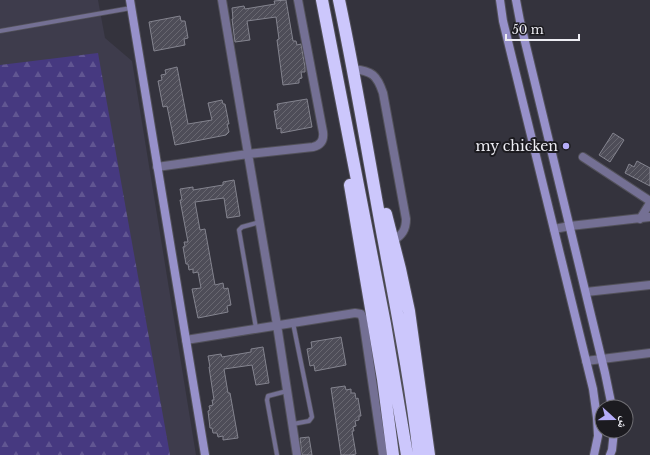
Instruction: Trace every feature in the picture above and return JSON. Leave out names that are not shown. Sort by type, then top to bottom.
[{"type":"highway","points":[[322,0],[385,324],[407,455]]},
{"type":"highway","points":[[339,0],[353,69],[405,358],[419,455]]},
{"type":"highway","points":[[345,118],[344,141],[346,162],[383,379],[393,455]]},
{"type":"highway","points":[[372,175],[383,203],[409,312],[429,455]]},
{"type":"street","points":[[222,0],[277,325],[297,455]]},
{"type":"street","points":[[157,166],[313,147],[319,145],[322,141],[323,132],[298,0]]},
{"type":"street","points":[[500,0],[505,29],[593,389],[598,436],[594,455]]},
{"type":"street","points":[[516,0],[602,358],[610,399]]},
{"type":"street","points":[[131,4],[205,455]]},
{"type":"street","points":[[353,69],[375,75],[380,83],[383,93],[406,218],[406,225],[403,233],[393,241]]},
{"type":"street","points":[[583,157],[650,202],[640,218]]},
{"type":"street","points":[[554,229],[650,217]]},
{"type":"street","points":[[586,292],[650,285]]},
{"type":"street","points":[[186,340],[355,313],[360,314],[363,319],[383,455]]},
{"type":"street","points":[[586,361],[650,353]]},
{"type":"street","points":[[610,455],[613,439]]},
{"type":"lane","points":[[0,31],[131,4]]},
{"type":"lane","points":[[256,328],[240,230],[242,227],[260,222]]},
{"type":"lane","points":[[293,323],[312,417],[309,421],[293,424]]},
{"type":"lane","points":[[277,455],[267,400],[270,394],[287,391]]},
{"type":"shaded area","points":[[0,0],[98,0],[105,38],[132,61],[196,455],[0,455]]},
{"type":"green space","points":[[98,53],[170,455],[0,455],[0,65]]},
{"type":"building","points":[[286,0],[293,41],[296,41],[297,45],[301,44],[305,72],[301,72],[302,78],[299,79],[299,83],[283,85],[277,40],[279,39],[276,17],[247,21],[250,40],[235,42],[232,8],[244,6],[245,9],[275,4],[274,1]]},
{"type":"building","points":[[180,16],[181,21],[185,21],[188,38],[184,39],[185,45],[154,51],[149,22]]},
{"type":"building","points":[[177,67],[188,124],[212,120],[208,103],[222,100],[223,104],[225,104],[229,124],[227,124],[229,132],[226,135],[175,145],[167,106],[163,107],[158,81],[162,80],[161,75],[166,74],[165,70]]},
{"type":"building","points":[[307,99],[312,127],[281,133],[281,128],[277,129],[274,111],[278,110],[277,104]]},
{"type":"building","points":[[613,133],[624,140],[610,162],[599,155]]},
{"type":"building","points":[[637,161],[650,168],[650,186],[625,173],[629,164],[634,167]]},
{"type":"building","points":[[234,180],[240,216],[227,218],[224,198],[195,202],[200,230],[205,229],[215,285],[223,283],[224,289],[228,288],[231,305],[227,306],[228,312],[198,318],[192,289],[201,288],[198,272],[193,273],[193,269],[189,270],[188,264],[186,264],[183,247],[185,246],[184,242],[188,242],[180,200],[182,200],[180,189],[193,187],[193,190],[223,185],[223,182]]},
{"type":"building","points":[[341,337],[346,365],[315,371],[314,365],[310,366],[307,349],[312,348],[311,342]]},
{"type":"building","points":[[263,347],[269,383],[256,385],[252,365],[224,369],[238,438],[223,440],[223,436],[218,437],[217,433],[213,433],[212,428],[210,428],[208,411],[210,410],[209,406],[213,405],[212,400],[214,400],[208,356],[221,354],[222,357],[251,352],[251,349]]},
{"type":"building","points":[[345,386],[346,390],[351,389],[351,393],[355,393],[356,399],[358,398],[361,416],[359,416],[359,420],[355,421],[356,426],[353,427],[354,431],[352,431],[356,454],[351,455],[341,455],[331,388]]},
{"type":"building","points":[[309,437],[312,455],[302,455],[300,438]]},
{"type":"place","name":"my chicken","points":[[566,146]]}]
